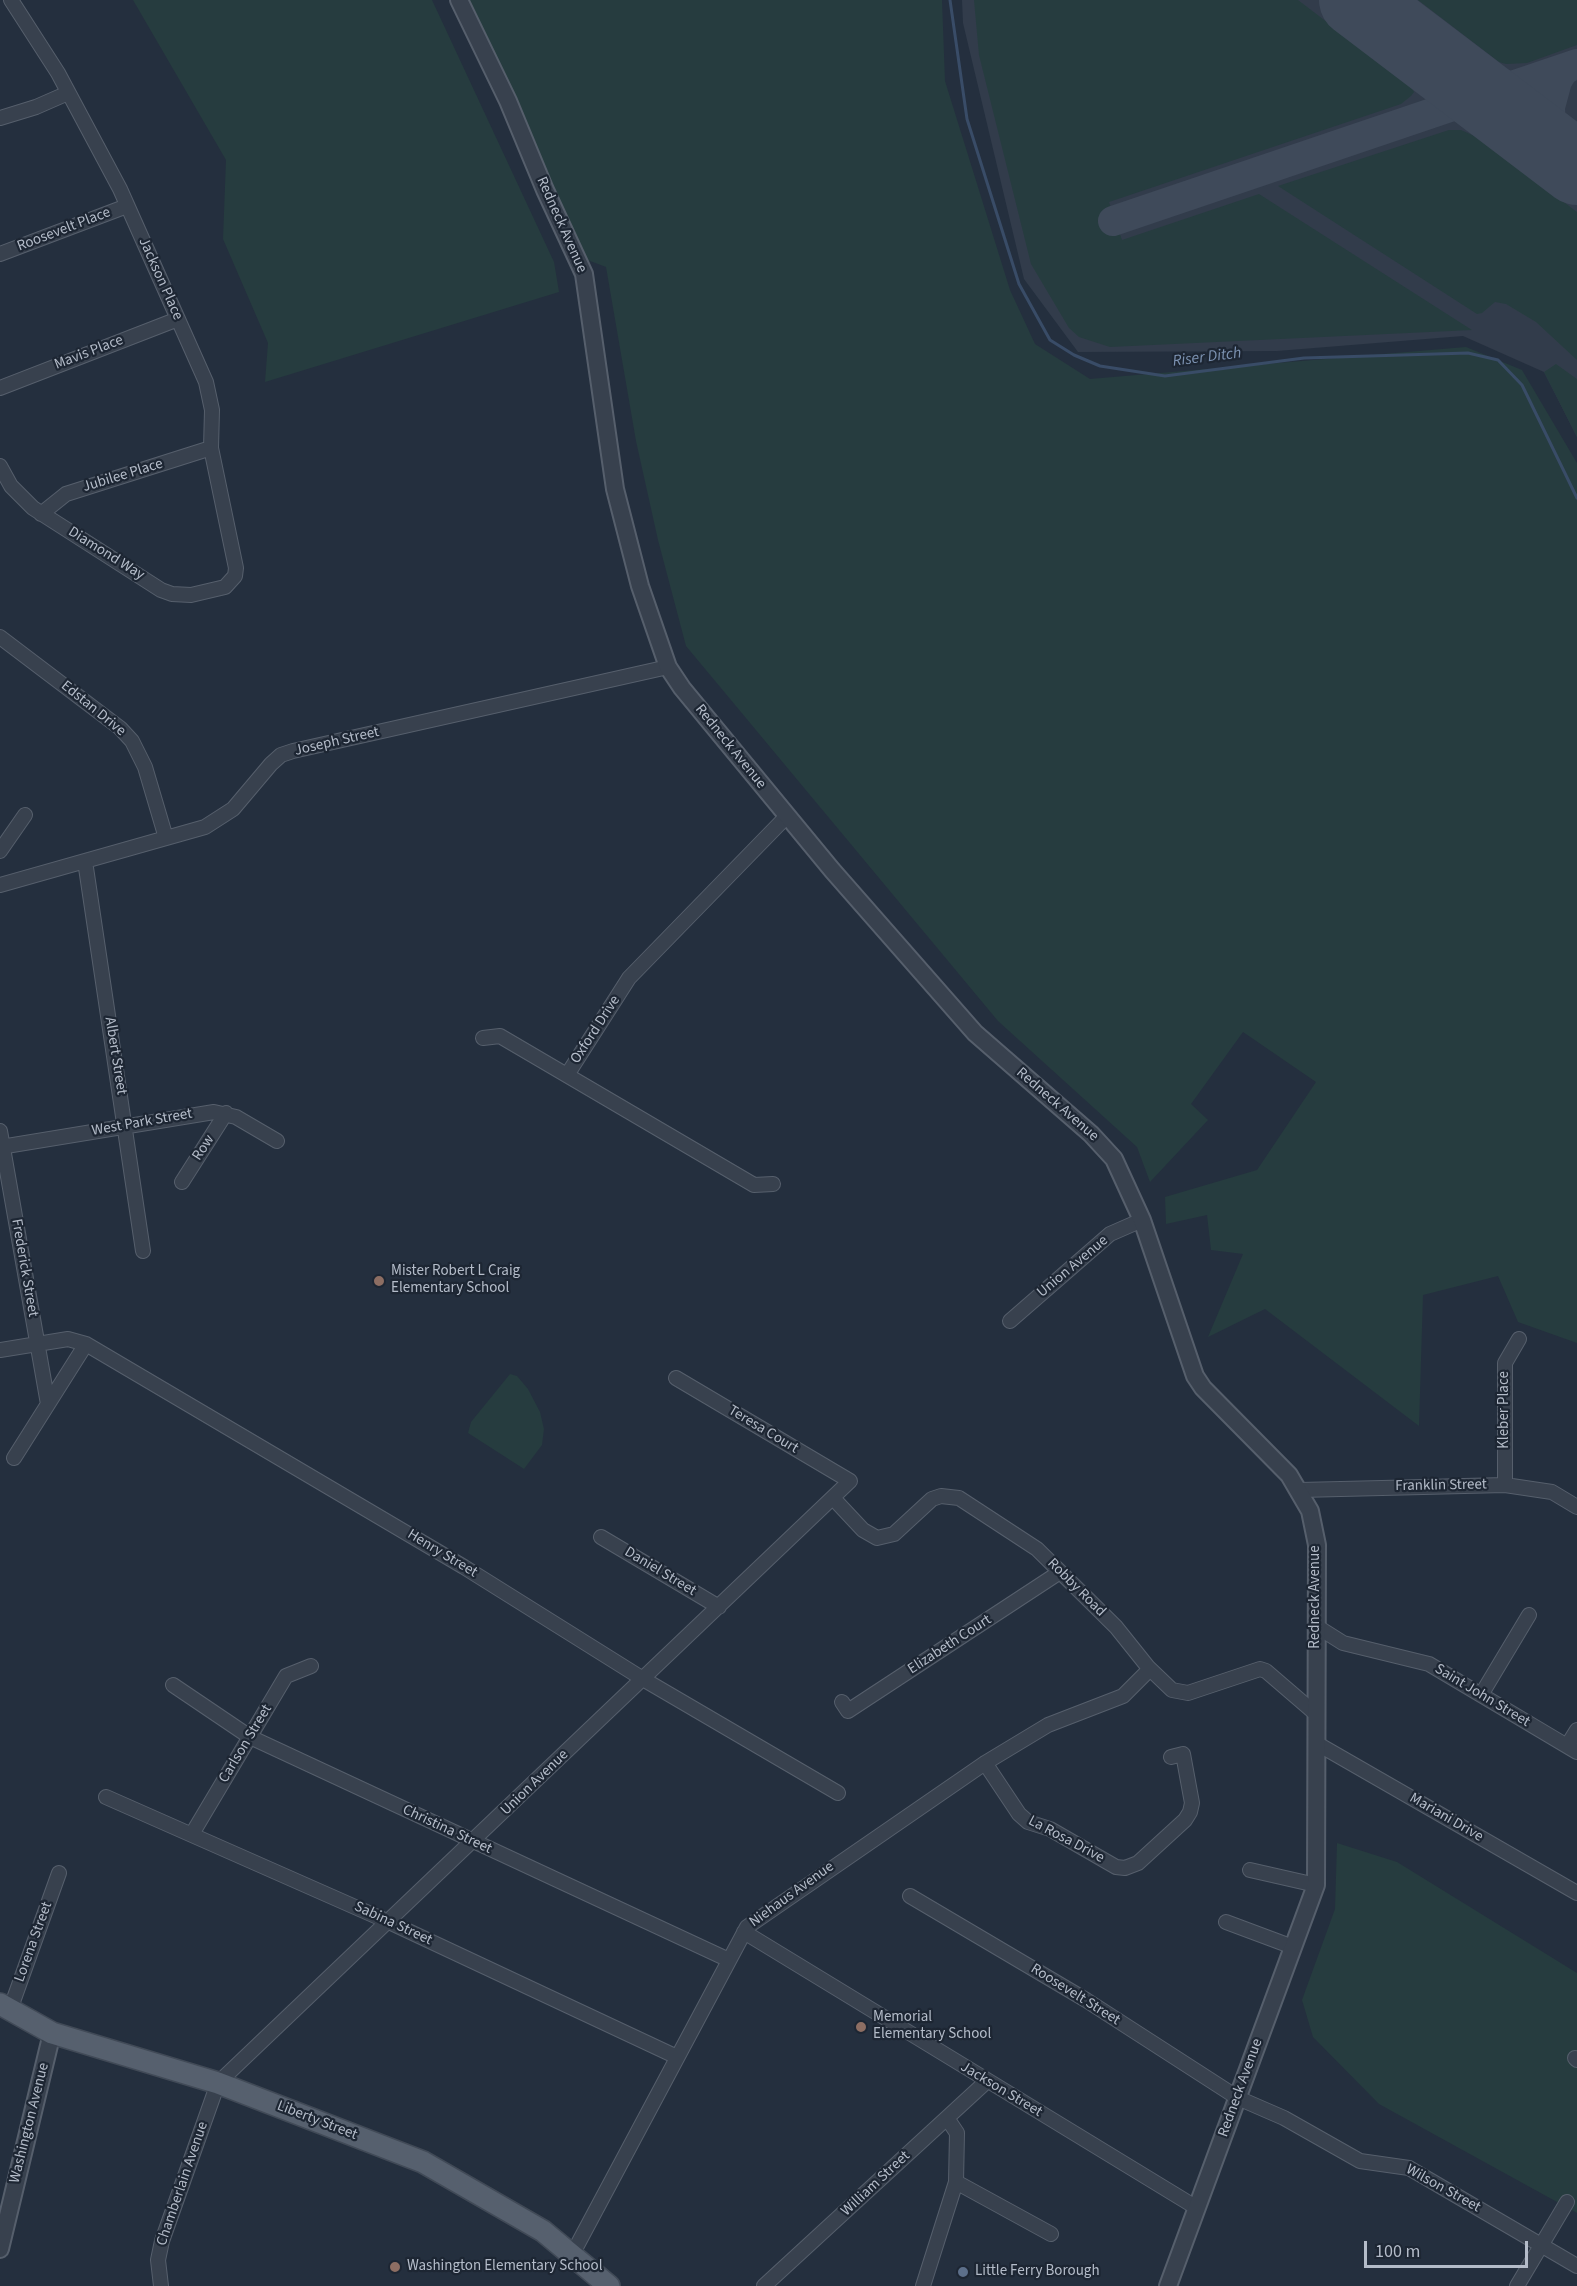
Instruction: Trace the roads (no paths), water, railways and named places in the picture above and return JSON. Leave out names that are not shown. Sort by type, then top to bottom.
[{"type":"main road","name":"Liberty Street","points":[[5,2007],[52,2033],[218,2083],[423,2162],[511,2211],[573,2253],[609,2286]]},
{"type":"street","name":"Jackson Place","points":[[11,0],[69,93],[127,206],[210,397],[211,448],[236,568],[232,581]]},
{"type":"street","name":"Redneck Avenue","points":[[459,0],[508,101],[545,190],[584,273],[615,489],[640,586],[668,667],[682,688],[787,816],[975,1033],[1104,1146],[1122,1174],[1142,1220],[1195,1376],[1203,1388],[1289,1475],[1300,1490],[1310,1511],[1317,1545],[1316,1885],[1168,2286]]},
{"type":"street","points":[[0,118],[36,107],[69,93]]},
{"type":"street","name":"Roosevelt Place","points":[[0,254],[127,206]]},
{"type":"street","name":"Mavis Place","points":[[0,388],[178,319]]},
{"type":"street","name":"Jubilee Place","points":[[41,514],[66,494],[211,448]]},
{"type":"street","name":"Diamond Way","points":[[0,466],[21,498],[41,514],[161,590],[172,594],[191,595],[225,587],[232,581]]},
{"type":"street","name":"Edstan Drive","points":[[0,637],[120,728],[132,741],[145,767],[166,838]]},
{"type":"street","name":"Joseph Street","points":[[0,885],[206,827],[220,819],[232,808],[281,755],[293,751],[668,667]]},
{"type":"street","points":[[0,851],[25,815]]},
{"type":"street","name":"Oxford Drive","points":[[772,1184],[754,1185],[567,1075],[629,978],[787,816]]},
{"type":"street","name":"Albert Street","points":[[85,861],[143,1251]]},
{"type":"street","points":[[483,1038],[500,1036],[567,1075]]},
{"type":"street","name":"West Park Street","points":[[1,1147],[207,1113],[226,1113]]},
{"type":"street","points":[[226,1113],[277,1141]]},
{"type":"street","name":"Row","points":[[182,1182],[226,1113]]},
{"type":"street","name":"Frederick Street","points":[[0,1131],[48,1404]]},
{"type":"street","name":"Union Avenue","points":[[1010,1321],[1110,1234],[1142,1220]]},
{"type":"street","name":"Henry Street","points":[[0,1350],[68,1339],[86,1344],[464,1567],[643,1679],[838,1793]]},
{"type":"street","name":"Kleber Place","points":[[1505,1485],[1505,1363],[1518,1339]]},
{"type":"street","points":[[15,1458],[86,1344]]},
{"type":"street","name":"Teresa Court","points":[[676,1378],[850,1481]]},
{"type":"street","name":"Union Avenue","points":[[218,2083],[473,1843],[850,1481]]},
{"type":"street","name":"Franklin Street","points":[[1300,1490],[1505,1485],[1552,1491],[1577,1507]]},
{"type":"street","name":"Robby Road","points":[[833,1498],[863,1530],[878,1538],[894,1534],[932,1499],[941,1496],[959,1498],[1037,1549],[1116,1627],[1150,1669],[1172,1690],[1188,1693],[1260,1668],[1316,1714]]},
{"type":"street","name":"Daniel Street","points":[[601,1537],[719,1607]]},
{"type":"street","name":"Elizabeth Court","points":[[842,1702],[848,1711],[1060,1572]]},
{"type":"street","points":[[1481,1695],[1529,1615]]},
{"type":"street","name":"Saint John Street","points":[[1316,1626],[1343,1643],[1429,1664],[1572,1749]]},
{"type":"street","name":"Carlson Street","points":[[192,1834],[286,1676],[311,1666]]},
{"type":"street","name":"Niehaus Avenue","points":[[573,2253],[747,1927],[846,1856],[985,1763],[1048,1725],[1123,1696],[1150,1669]]},
{"type":"street","name":"Christina Street","points":[[173,1685],[250,1737],[473,1843],[729,1960]]},
{"type":"street","points":[[1572,1749],[1577,1730]]},
{"type":"street","name":"Mariani Drive","points":[[1316,1743],[1577,1893]]},
{"type":"street","name":"La Rosa Drive","points":[[985,1763],[1019,1814],[1028,1822],[1050,1829],[1116,1867],[1125,1868],[1138,1863],[1185,1820],[1190,1812],[1192,1803],[1183,1755],[1171,1757]]},
{"type":"street","name":"Sabina Street","points":[[106,1797],[389,1922],[677,2057]]},
{"type":"street","points":[[1250,1870],[1316,1885]]},
{"type":"street","name":"Lorena Street","points":[[5,2007],[59,1873]]},
{"type":"street","name":"Roosevelt Street","points":[[910,1896],[1086,2000],[1238,2098]]},
{"type":"street","points":[[1226,1922],[1293,1947]]},
{"type":"street","name":"Jackson Street","points":[[744,1932],[1197,2208]]},
{"type":"street","name":"Washington Avenue","points":[[0,2248],[52,2033]]},
{"type":"street","name":"William Street","points":[[764,2286],[987,2082]]},
{"type":"street","name":"Chamberlain Avenue","points":[[161,2286],[158,2260],[162,2241],[218,2083]]},
{"type":"street","name":"Wilson Street","points":[[1238,2098],[1284,2118],[1360,2161],[1409,2168],[1577,2266]]},
{"type":"street","points":[[923,2286],[956,2182],[957,2133],[947,2118]]},
{"type":"street","points":[[956,2182],[1051,2234]]},
{"type":"street","points":[[1517,2286],[1567,2202]]},
{"type":"waterway","name":"Riser Ditch","points":[[950,0],[967,119],[1019,284],[1050,340],[1074,355],[1100,366],[1165,376],[1304,358],[1468,353],[1498,360],[1522,385],[1577,498]]},
{"type":"place","name":"Mister Robert L Craig Elementary School","points":[[379,1281]]},
{"type":"place","name":"Memorial Elementary School","points":[[861,2027]]},
{"type":"place","name":"Washington Elementary School","points":[[395,2267]]},
{"type":"place","name":"Little Ferry Borough","points":[[963,2272]]}]
